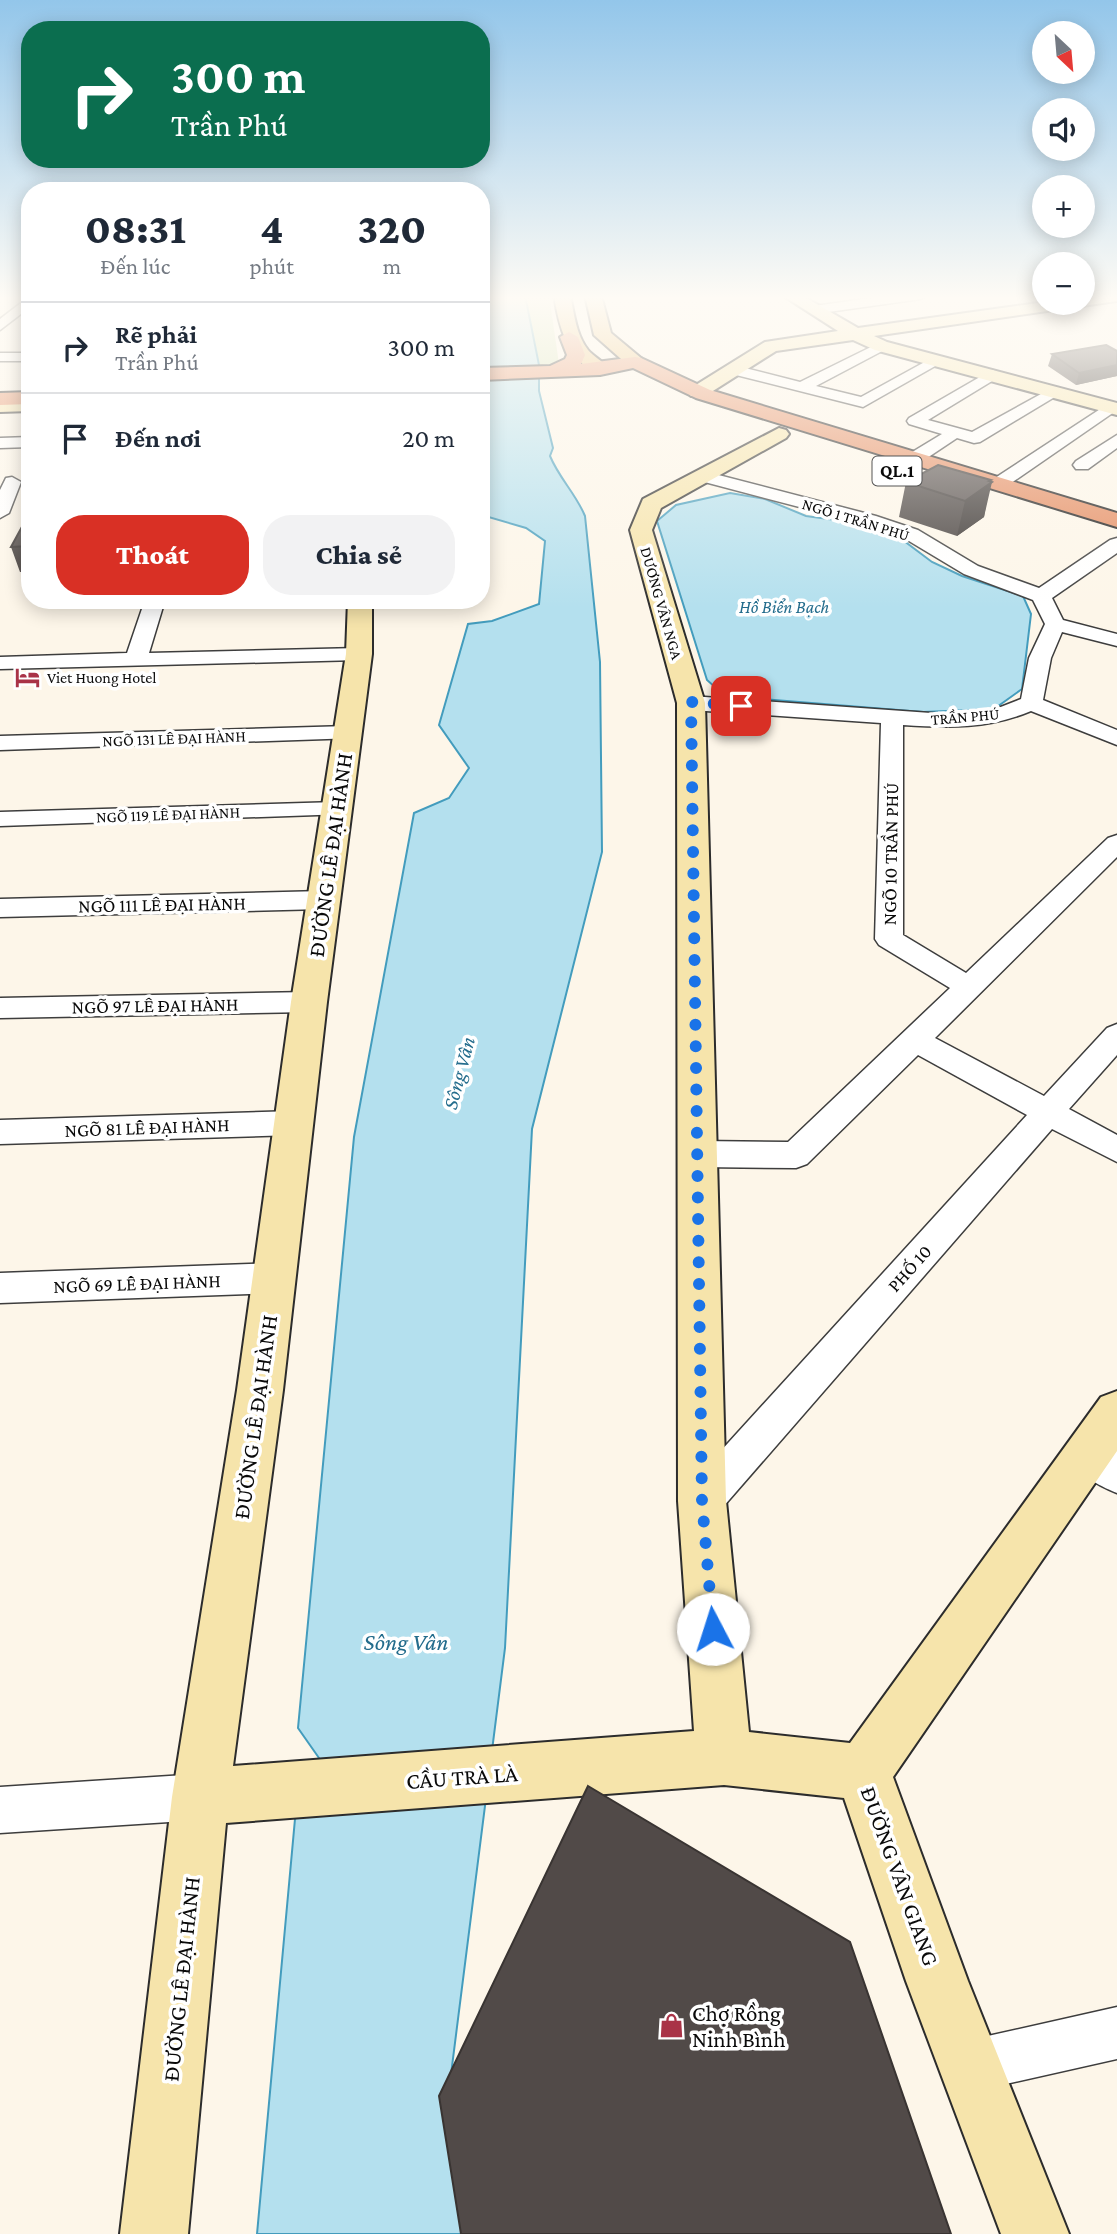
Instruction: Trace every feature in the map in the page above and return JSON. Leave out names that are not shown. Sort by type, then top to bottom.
[{"type":"highway","name":"QL.1","points":[[722,399],[998,484],[1114,532]]},
{"type":"highway","name":"QL.1","points":[[678,403],[1114,532]]},
{"type":"street","points":[[951,399],[915,421],[974,438],[1042,399]]},
{"type":"street","points":[[1082,399],[1114,408]]},
{"type":"street","points":[[0,406],[21,405]]},
{"type":"street","points":[[998,484],[1114,408]]},
{"type":"street","points":[[915,458],[957,432]]},
{"type":"street","points":[[703,476],[779,434]]},
{"type":"street","points":[[1082,465],[1117,440]]},
{"type":"street","points":[[0,443],[21,442]]},
{"type":"street","name":"DƯƠNG VÂN NGA","points":[[703,476],[651,504],[641,530],[691,702],[702,1501],[724,1757]]},
{"type":"street","name":"NGÕ 1 TRẦN PHÚ","points":[[703,476],[870,520],[911,534],[971,570],[1041,596]]},
{"type":"street","points":[[5,509],[14,482]]},
{"type":"street","points":[[1114,532],[1041,596],[1055,624],[1117,640]]},
{"type":"street","points":[[136,660],[152,609]]},
{"type":"street","name":"ĐƯỜNG LÊ ĐẠI HÀNH","points":[[154,2234],[200,1797],[359,654],[360,609]]},
{"type":"street","points":[[1055,624],[1040,658],[1031,703],[1117,738]]},
{"type":"street","points":[[0,663],[359,654]]},
{"type":"street","name":"TRẦN PHÚ","points":[[691,702],[945,721],[997,717],[1031,703]]},
{"type":"street","name":"NGÕ 10 TRẦN PHÚ","points":[[892,718],[888,939],[969,987]]},
{"type":"street","name":"NGÕ 131 LÊ ĐẠI HÀNH","points":[[0,743],[348,733]]},
{"type":"street","name":"NGÕ 119 LÊ ĐẠI HÀNH","points":[[0,819],[337,809]]},
{"type":"street","points":[[699,1154],[796,1155],[1115,849]]},
{"type":"street","name":"NGÕ 111 LÊ ĐẠI HÀNH","points":[[0,908],[324,900]]},
{"type":"street","name":"NGÕ 97 LÊ ĐẠI HÀNH","points":[[0,1008],[309,1002]]},
{"type":"street","name":"PHỐ 10","points":[[702,1501],[1117,1035]]},
{"type":"street","points":[[915,1040],[1117,1150]]},
{"type":"street","name":"NGÕ 81 LÊ ĐẠI HÀNH","points":[[0,1132],[294,1123]]},
{"type":"street","name":"NGÕ 69 LÊ ĐẠI HÀNH","points":[[0,1288],[274,1278]]},
{"type":"street","name":"ĐƯỜNG VÂN GIANG","points":[[1035,2234],[970,2066],[863,1772],[1107,1446]]},
{"type":"street","name":"CẦU TRÀ LÀ","points":[[200,1797],[724,1757],[863,1772]]},
{"type":"street","points":[[0,1810],[200,1797]]},
{"type":"street","points":[[970,2066],[1117,2033]]},
{"type":"water","name":"Sông Vân","points":[[490,399],[541,399],[553,448],[550,456],[585,516],[600,662],[602,852],[532,1129],[505,1648],[448,2098],[462,2234],[257,2234],[295,1819],[319,1794],[319,1758],[298,1728],[354,1137],[414,813],[449,798],[469,768],[439,725],[468,624],[492,621],[539,604],[545,541],[526,528],[490,517]]},
{"type":"water","name":"Hồ Biển Bạch","points":[[730,493],[765,499],[806,516],[865,524],[896,535],[932,562],[962,576],[1023,596],[1031,614],[1022,689],[994,709],[923,712],[725,696],[707,680],[657,521],[676,505]]},
{"type":"building","points":[[938,465],[992,482],[965,501],[906,482]]},
{"type":"building","points":[[21,529],[21,546],[11,547]]},
{"type":"building","name":"Chợ Rồng Ninh Bình","points":[[588,1786],[850,1942],[951,2234],[461,2234],[439,2096]]},
{"type":"place","name":"Viet Huong Hotel","points":[[27,677]]},
{"type":"place","name":"Chợ Rồng Ninh Bình","points":[[672,2026]]},
{"type":"route","points":[[713,1629],[702,1501],[691,702],[741,706]]}]
